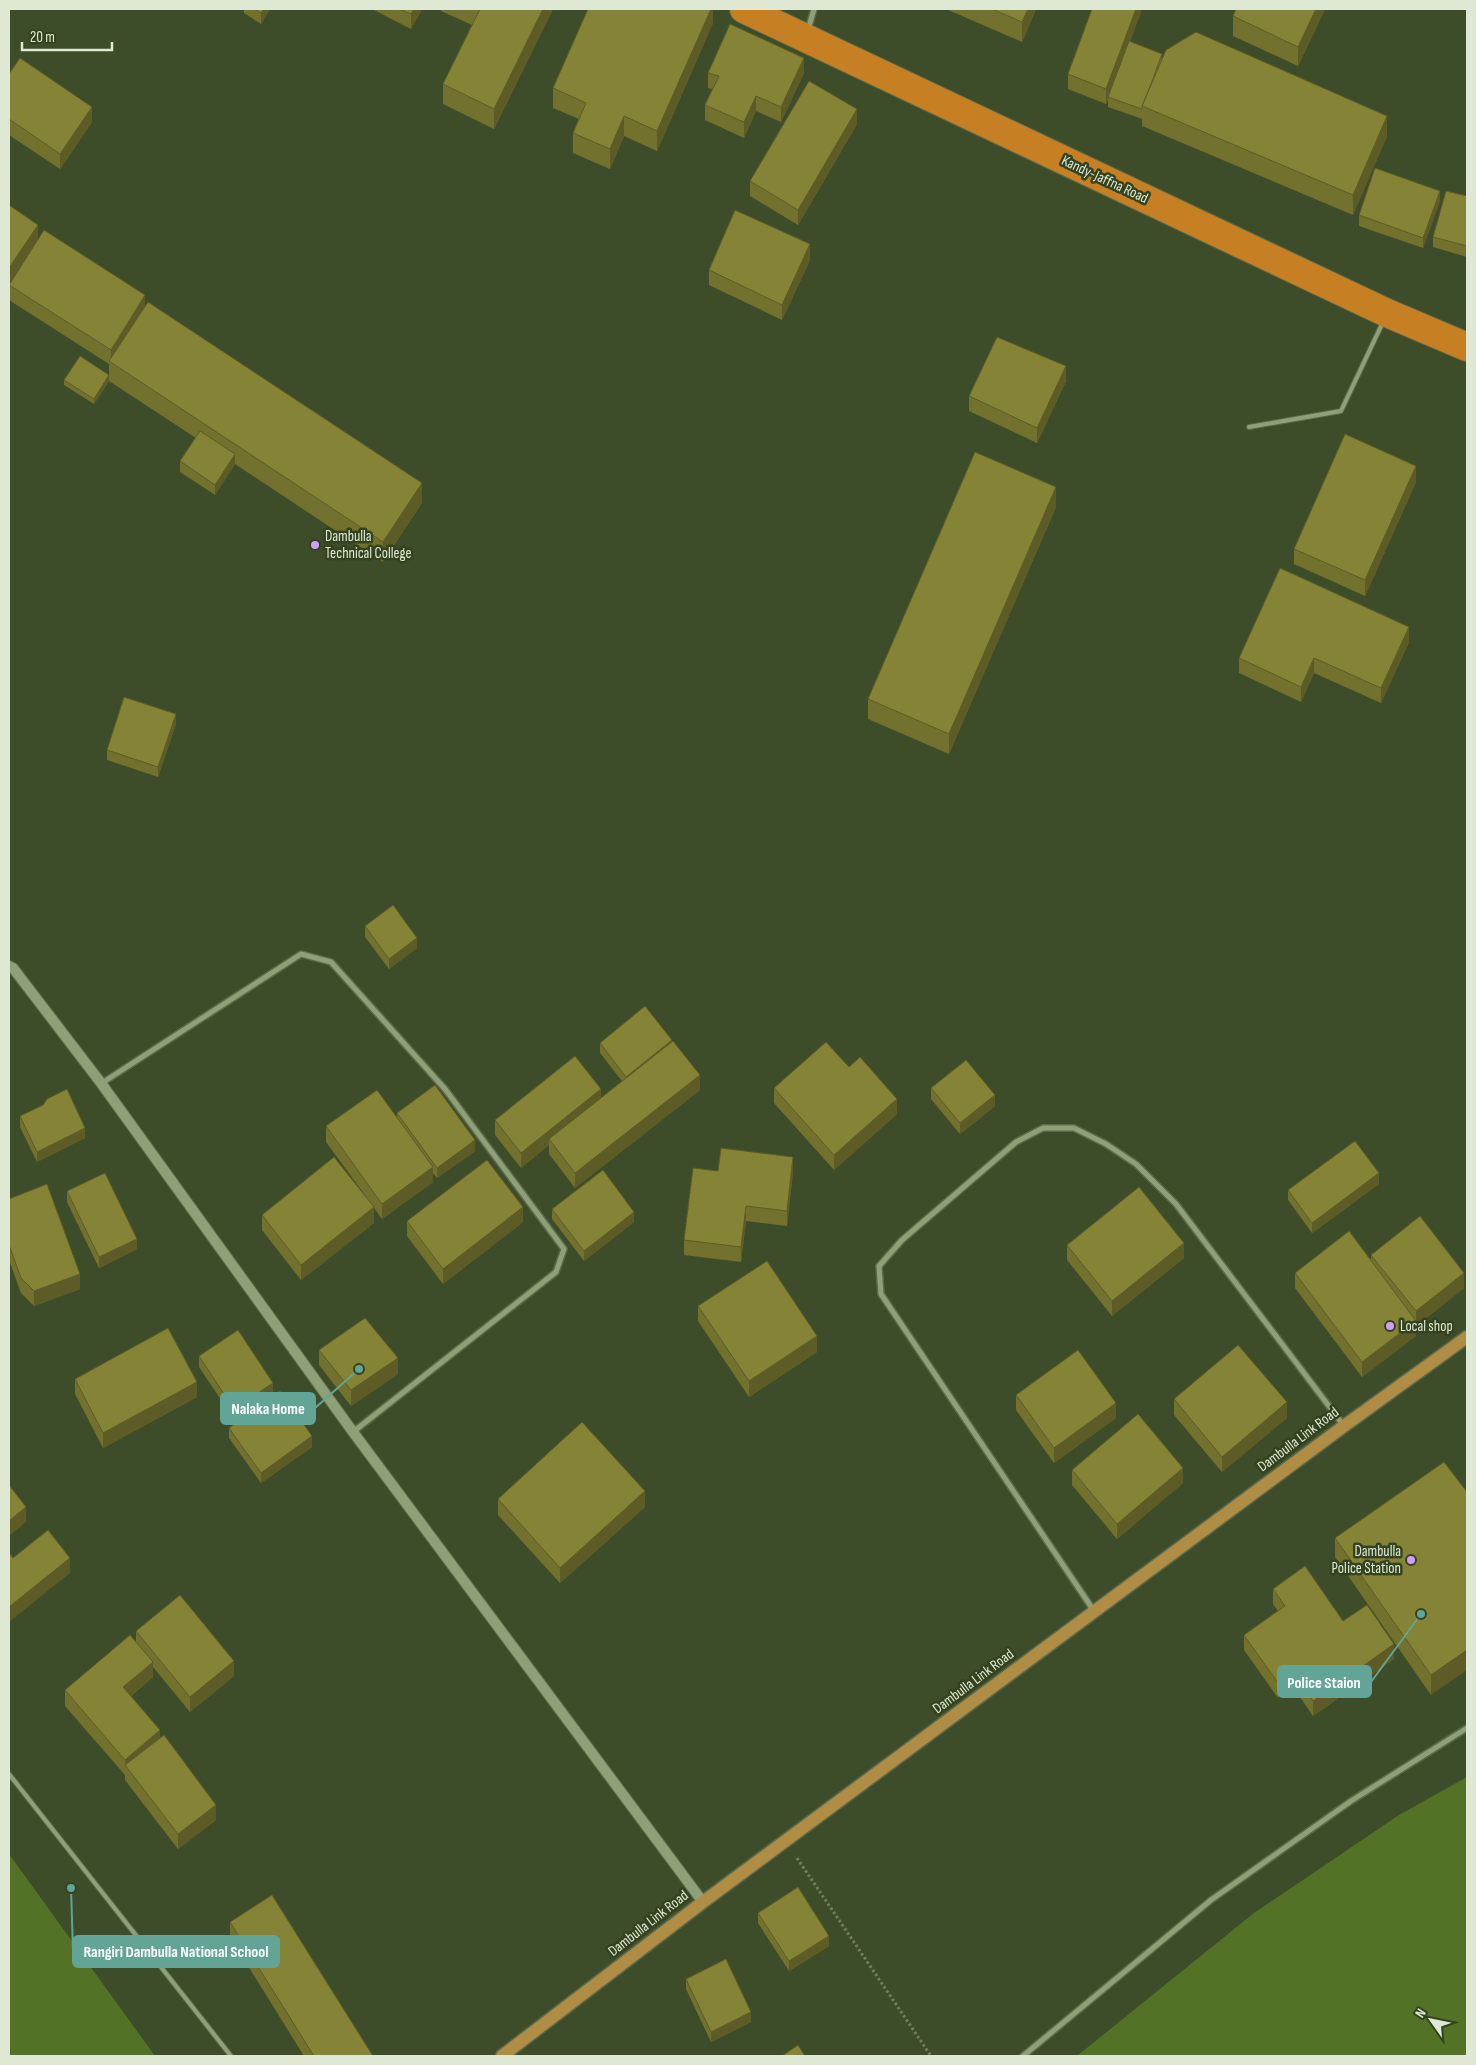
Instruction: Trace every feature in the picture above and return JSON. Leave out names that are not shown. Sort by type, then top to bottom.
[{"type":"highway","name":"Kandy-Jaffna Road","points":[[744,9],[1387,313],[1467,348]]},
{"type":"main road","name":"Dambulla Link Road","points":[[502,2056],[786,1840],[1467,1337]]},
{"type":"street","points":[[806,38],[814,9]]},
{"type":"street","points":[[101,1083],[301,954],[331,962],[445,1089],[564,1249],[556,1272],[353,1432]]},
{"type":"street","points":[[9,966],[13,968],[101,1083],[353,1432],[703,1902]]},
{"type":"street","points":[[1094,1612],[881,1294],[879,1266],[902,1240],[1016,1142],[1043,1128],[1074,1128],[1106,1144],[1136,1164],[1176,1204],[1344,1426]]},
{"type":"street","points":[[1023,2056],[1211,1900],[1351,1801],[1467,1728]]},
{"type":"lane","points":[[1249,427],[1341,411],[1387,313]]},
{"type":"lane","points":[[9,1774],[231,2056]]},
{"type":"path","points":[[786,1840],[931,2056]]},
{"type":"green space","points":[[1467,1777],[1467,2056],[1077,2056],[1254,1913],[1399,1815]]},
{"type":"green space","points":[[9,1854],[155,2056],[9,2056]]},
{"type":"building","points":[[254,9],[264,9],[261,13]]},
{"type":"building","points":[[400,9],[414,9],[411,14]]},
{"type":"building","points":[[480,9],[543,9],[494,109],[443,84]]},
{"type":"building","points":[[588,9],[711,9],[657,131],[624,116],[610,149],[573,133],[586,103],[553,88]]},
{"type":"building","points":[[992,9],[1028,9],[1022,22]]},
{"type":"building","points":[[1092,9],[1136,9],[1106,89],[1068,74]]},
{"type":"building","points":[[1236,9],[1316,9],[1298,47],[1233,16]]},
{"type":"building","points":[[730,24],[804,58],[781,107],[756,96],[744,122],[705,105],[719,76],[708,73]]},
{"type":"building","points":[[1196,32],[1387,116],[1353,195],[1142,106],[1166,50]]},
{"type":"building","points":[[1129,41],[1162,54],[1142,109],[1108,97]]},
{"type":"building","points":[[20,58],[92,107],[60,154],[9,119],[9,74]]},
{"type":"building","points":[[809,81],[857,109],[798,210],[750,181]]},
{"type":"building","points":[[1375,168],[1440,191],[1423,238],[1359,215]]},
{"type":"building","points":[[1446,191],[1467,196],[1467,246],[1433,237]]},
{"type":"building","points":[[9,205],[38,225],[9,268]]},
{"type":"building","points":[[735,210],[810,244],[782,305],[709,270]]},
{"type":"building","points":[[44,230],[145,295],[111,350],[9,285]]},
{"type":"building","points":[[148,302],[422,483],[383,542],[109,361]]},
{"type":"building","points":[[997,337],[1066,366],[1037,428],[969,396]]},
{"type":"building","points":[[80,356],[109,375],[94,399],[64,380]]},
{"type":"building","points":[[200,431],[235,454],[215,485],[180,461]]},
{"type":"building","points":[[1345,434],[1416,466],[1365,580],[1294,549]]},
{"type":"building","points":[[975,452],[1056,487],[949,734],[868,699]]},
{"type":"building","points":[[1280,568],[1409,627],[1381,688],[1314,658],[1301,687],[1239,658]]},
{"type":"building","points":[[124,697],[176,714],[158,767],[107,750]]},
{"type":"building","points":[[393,905],[417,938],[389,959],[365,926]]},
{"type":"building","points":[[645,1006],[672,1040],[626,1077],[600,1043]]},
{"type":"building","points":[[673,1041],[700,1075],[575,1173],[549,1139]]},
{"type":"building","points":[[826,1042],[849,1067],[860,1057],[897,1099],[834,1155],[774,1088]]},
{"type":"building","points":[[575,1056],[601,1089],[521,1153],[495,1120]]},
{"type":"building","points":[[966,1060],[995,1095],[960,1123],[931,1088]]},
{"type":"building","points":[[435,1085],[475,1140],[437,1168],[397,1113]]},
{"type":"building","points":[[67,1089],[85,1128],[37,1152],[20,1116],[43,1105],[47,1099]]},
{"type":"building","points":[[377,1090],[433,1167],[382,1204],[326,1126]]},
{"type":"building","points":[[1355,1141],[1379,1173],[1312,1223],[1288,1190]]},
{"type":"building","points":[[721,1148],[793,1157],[787,1211],[746,1206],[741,1247],[684,1240],[693,1168],[718,1171]]},
{"type":"building","points":[[334,1157],[374,1207],[301,1265],[262,1215]]},
{"type":"building","points":[[487,1160],[523,1207],[443,1269],[407,1221]]},
{"type":"building","points":[[603,1170],[634,1212],[584,1251],[552,1209]]},
{"type":"building","points":[[105,1173],[137,1239],[99,1257],[67,1191]]},
{"type":"building","points":[[47,1184],[80,1274],[34,1291],[21,1278],[9,1245],[9,1199]]},
{"type":"building","points":[[1139,1187],[1184,1243],[1112,1301],[1067,1245]]},
{"type":"building","points":[[1420,1216],[1464,1273],[1416,1311],[1371,1255]]},
{"type":"building","points":[[1349,1231],[1416,1321],[1362,1362],[1295,1273]]},
{"type":"building","points":[[767,1261],[817,1336],[749,1381],[698,1306]]},
{"type":"building","points":[[365,1318],[398,1358],[351,1390],[319,1350]]},
{"type":"building","points":[[168,1328],[197,1382],[103,1433],[75,1379]]},
{"type":"building","points":[[238,1330],[273,1383],[234,1409],[199,1356]]},
{"type":"building","points":[[1238,1345],[1287,1402],[1222,1457],[1174,1399]]},
{"type":"building","points":[[1078,1350],[1116,1403],[1054,1448],[1016,1395]]},
{"type":"building","points":[[280,1391],[312,1436],[261,1473],[229,1428]]},
{"type":"building","points":[[1138,1414],[1183,1468],[1117,1524],[1072,1470]]},
{"type":"building","points":[[582,1422],[645,1491],[560,1568],[498,1499]]},
{"type":"building","points":[[1444,1462],[1467,1492],[1467,1650],[1431,1675],[1335,1538]]},
{"type":"building","points":[[9,1485],[26,1507],[9,1521]]},
{"type":"building","points":[[48,1530],[70,1558],[9,1607],[9,1553],[13,1558]]},
{"type":"building","points":[[1305,1566],[1343,1621],[1367,1605],[1394,1644],[1313,1701],[1293,1672],[1278,1683],[1244,1635],[1285,1606],[1273,1589]]},
{"type":"building","points":[[180,1595],[234,1661],[190,1697],[136,1631]]},
{"type":"building","points":[[130,1635],[153,1662],[123,1687],[160,1730],[125,1760],[65,1690]]},
{"type":"building","points":[[164,1735],[216,1805],[178,1834],[125,1765]]},
{"type":"building","points":[[798,1887],[829,1936],[789,1961],[758,1913]]},
{"type":"building","points":[[272,1895],[373,2056],[314,2056],[230,1922]]},
{"type":"building","points":[[726,1959],[751,2012],[711,2032],[686,1979]]},
{"type":"building","points":[[798,2045],[805,2056],[782,2056]]},
{"type":"place","name":"Dambulla Technical College","points":[[315,545]]},
{"type":"place","name":"Local shop","points":[[1390,1326]]},
{"type":"place","name":"Nalaka Home","points":[[359,1369]]},
{"type":"place","name":"Dambulla Police Station","points":[[1411,1560]]},
{"type":"place","name":"Police Staion","points":[[1421,1614]]},
{"type":"place","name":"Rangiri Dambulla National School","points":[[71,1888]]}]
